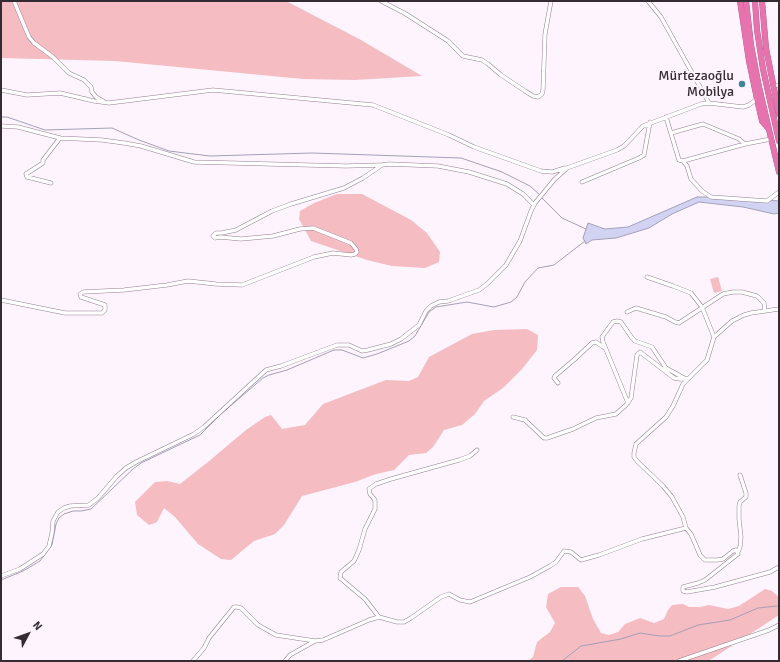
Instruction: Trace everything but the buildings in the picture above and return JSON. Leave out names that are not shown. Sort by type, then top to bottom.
[{"type":"highway","points":[[740,1],[756,99],[762,121],[768,128]]},
{"type":"highway","points":[[746,1],[751,45],[768,128],[779,172]]},
{"type":"highway","points":[[755,1],[757,30],[763,69],[779,141]]},
{"type":"highway","points":[[762,1],[766,48],[776,86],[779,114]]},
{"type":"street","points":[[14,1],[29,37],[34,43],[53,57],[69,73],[84,80],[91,87],[92,92],[96,97],[106,102]]},
{"type":"street","points":[[381,1],[406,14],[448,41],[463,56],[482,60],[525,91],[538,97],[542,94],[543,90],[545,34],[551,1]]},
{"type":"street","points":[[648,1],[661,17],[709,103]]},
{"type":"street","points":[[1,90],[26,95],[60,93],[106,102],[213,90],[373,104],[449,135],[474,147],[541,171],[552,172],[617,150],[624,146],[642,126],[650,122],[701,104],[709,103],[744,107],[756,99]]},
{"type":"street","points":[[666,117],[679,160],[683,161],[687,166],[691,179],[702,191],[711,197],[767,201],[779,192]]},
{"type":"street","points":[[582,182],[644,155],[650,122]]},
{"type":"street","points":[[671,133],[703,124],[739,139],[745,144]]},
{"type":"street","points":[[1,126],[18,127],[60,138],[102,140],[141,146],[194,162],[346,166],[389,164],[438,166],[469,172],[507,184],[523,194],[534,204]]},
{"type":"street","points":[[51,183],[27,177],[26,174],[43,163],[43,160],[60,138]]},
{"type":"street","points":[[683,161],[745,144],[771,139]]},
{"type":"street","points":[[1,300],[66,313],[102,313],[105,310],[105,305],[81,297],[80,294],[83,292],[124,290],[188,281],[242,285],[314,257],[333,254],[355,254],[356,249],[351,243],[313,228],[300,229],[273,236],[241,239],[215,238],[213,236],[216,233],[236,230],[272,211],[291,204],[344,188],[363,178],[382,165]]},
{"type":"street","points":[[1,576],[20,569],[43,554],[49,546],[53,521],[58,512],[70,506],[89,505],[98,498],[126,468],[194,434],[204,427],[266,370],[281,366],[337,344],[349,345],[362,351],[391,344],[401,339],[419,325],[426,311],[431,306],[440,302],[448,302],[479,290],[506,265],[517,247],[534,204],[546,189],[567,168]]},
{"type":"street","points":[[647,277],[691,293],[702,307],[714,336]]},
{"type":"street","points":[[627,312],[636,308],[666,317],[679,323],[723,294],[733,292],[748,293],[761,299],[764,303],[765,311]]},
{"type":"street","points":[[738,552],[736,550],[733,551],[723,559],[705,560],[700,555],[691,534],[686,528],[683,517],[672,497],[663,486],[637,461],[634,457],[634,453],[636,444],[666,417],[683,384],[707,360],[714,336],[737,318],[751,313],[779,309]]},
{"type":"street","points":[[628,403],[604,347],[602,337],[613,322],[621,322],[632,338],[652,347],[666,368],[684,378]]},
{"type":"street","points":[[558,383],[554,378],[555,376],[594,341],[604,347]]},
{"type":"street","points":[[514,417],[525,420],[544,438],[549,438],[596,418],[616,414],[628,403],[631,398],[637,355],[640,352],[674,378],[689,378]]},
{"type":"street","points":[[379,617],[365,599],[340,578],[341,572],[352,563],[357,555],[365,529],[376,509],[375,500],[370,494],[369,489],[376,484],[391,479],[470,456],[477,450]]},
{"type":"street","points":[[740,475],[746,497],[740,502],[738,511],[741,537],[740,547],[736,557],[715,573],[698,583],[683,587],[683,591],[687,592],[715,588],[770,572],[779,567]]},
{"type":"street","points":[[193,661],[234,607],[241,608],[250,618],[264,629],[276,635],[315,641],[323,640],[379,617],[404,622],[441,597],[449,594],[460,600],[470,602],[530,577],[556,562],[564,551],[571,552],[581,560],[642,539],[686,528]]},
{"type":"street","points":[[679,661],[769,630],[779,624]]},
{"type":"street","points":[[286,661],[290,655],[315,641]]},
{"type":"shaded area","points":[[1,1],[286,1],[361,40],[422,76],[355,80],[303,79],[115,61],[1,58]]},
{"type":"shaded area","points":[[337,194],[362,194],[411,220],[427,233],[440,252],[439,262],[425,268],[392,266],[367,260],[311,241],[299,219],[300,211],[314,203]]},
{"type":"shaded area","points":[[718,277],[722,291],[714,293],[710,279]]},
{"type":"shaded area","points":[[527,329],[538,335],[537,350],[522,369],[503,388],[484,401],[475,414],[462,425],[444,430],[433,447],[426,453],[409,455],[394,470],[302,496],[284,525],[275,534],[254,541],[231,560],[221,559],[198,544],[175,517],[164,508],[157,522],[149,525],[137,515],[135,502],[155,482],[167,481],[180,484],[246,430],[265,417],[271,415],[282,429],[305,425],[323,404],[386,380],[409,381],[418,377],[429,357],[472,334],[494,330]]},
{"type":"shaded area","points":[[561,587],[578,587],[585,596],[593,619],[601,633],[609,635],[618,632],[625,624],[640,618],[654,623],[664,619],[672,605],[683,604],[689,607],[700,607],[709,605],[728,609],[739,606],[765,589],[772,591],[779,597],[779,615],[710,660],[706,661],[528,661],[533,657],[537,642],[550,632],[555,623],[546,607],[548,594]]},
{"type":"water","points":[[697,197],[779,201],[779,213],[774,214],[743,207],[699,202],[672,214],[649,228],[616,238],[592,240],[586,244],[583,238],[588,223],[605,229],[628,227]]},
{"type":"waterway","points":[[1,117],[7,117],[45,130],[112,128],[169,151],[210,156],[312,153],[461,158],[502,172],[530,186],[540,195]]},
{"type":"waterway","points":[[542,198],[562,218],[586,229]]},
{"type":"waterway","points":[[1,580],[23,571],[40,561],[52,545],[56,524],[59,518],[64,514],[73,511],[91,509],[141,463],[200,435],[221,414],[263,378],[287,370],[334,350],[342,350],[363,358],[409,341],[415,336],[429,312],[436,307],[467,302],[494,307],[511,302],[517,297],[525,282],[538,268],[554,265],[585,241]]},
{"type":"waterway","points":[[562,661],[581,646],[621,639],[640,633],[670,636],[698,625],[730,620],[758,608],[777,606]]},
{"type":"place","name":"Mürtezaoğlu Mobilya","points":[[742,84]]}]
